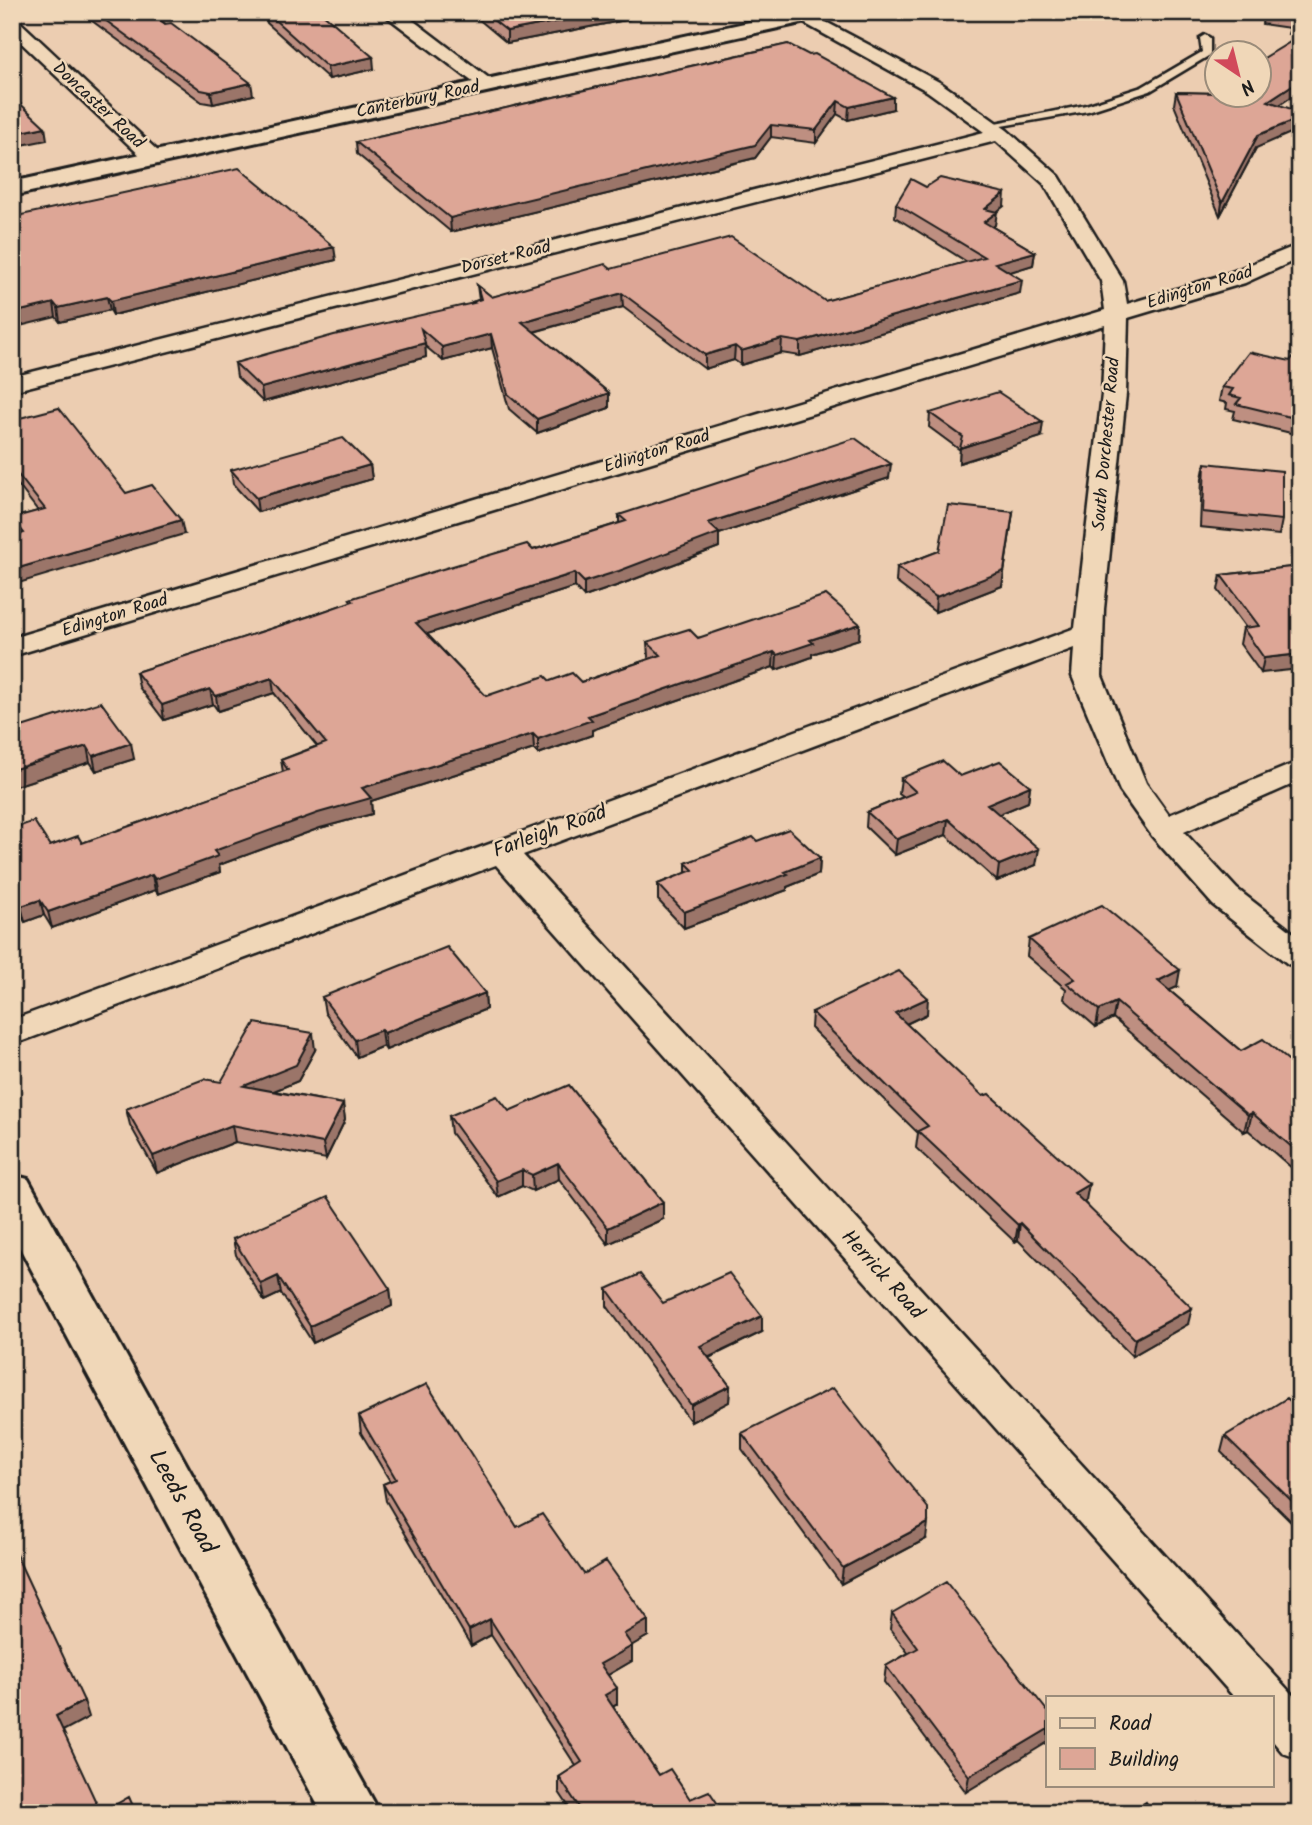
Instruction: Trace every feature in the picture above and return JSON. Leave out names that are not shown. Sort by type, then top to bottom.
[{"type":"street","points":[[390,12],[489,85]]},
{"type":"street","name":"Canterbury Road","points":[[12,189],[806,14]]},
{"type":"street","name":"South Dorchester Road","points":[[806,14],[934,87],[995,130],[1052,180],[1112,281],[1117,313],[1114,394],[1088,633],[1087,676],[1131,784],[1163,829],[1226,897],[1300,956]]},
{"type":"street","name":"Doncaster Road","points":[[12,24],[154,158]]},
{"type":"street","name":"Dorset Road","points":[[12,384],[995,130]]},
{"type":"street","name":"Edington Road","points":[[12,647],[1237,278],[1300,250]]},
{"type":"street","name":"Farleigh Road","points":[[12,1033],[1088,633]]},
{"type":"street","points":[[1163,829],[1300,770]]},
{"type":"street","name":"Herrick Road","points":[[501,850],[1263,1696]]},
{"type":"street","name":"Leeds Road","points":[[12,1191],[352,1813]]},
{"type":"street","points":[[1274,1708],[1300,1737]]},
{"type":"lane","points":[[995,130],[1088,108],[1146,89],[1204,55]]},
{"type":"building","points":[[94,12],[151,12],[165,24],[171,23],[251,83],[211,92],[201,90]]},
{"type":"building","points":[[266,12],[321,12],[373,57],[327,67]]},
{"type":"building","points":[[483,12],[607,12],[507,31]]},
{"type":"building","points":[[1266,12],[1300,12],[1300,24],[1291,23],[1296,17]]},
{"type":"building","points":[[1300,36],[1300,80],[1274,97],[1274,52]]},
{"type":"building","points":[[788,44],[809,55],[815,54],[893,97],[849,107],[838,101],[816,130],[771,125],[755,145],[450,218],[356,142]]},
{"type":"building","points":[[1176,92],[1204,93],[1204,108],[1274,108],[1274,103],[1300,112],[1300,118],[1258,135],[1222,203]]},
{"type":"building","points":[[12,96],[45,127],[12,134]]},
{"type":"building","points":[[239,168],[334,247],[111,301],[107,297],[58,308],[54,303],[12,313],[12,217]]},
{"type":"building","points":[[940,178],[1005,193],[985,209],[997,212],[984,222],[1035,252],[995,263],[1022,280],[800,342],[782,339],[741,351],[735,346],[705,355],[622,293],[522,322],[609,393],[537,419],[508,394],[491,334],[442,347],[421,329],[425,343],[261,388],[235,363],[334,335],[474,303],[472,302],[481,299],[477,285],[492,297],[605,264],[611,269],[731,237],[825,301],[984,257],[896,204],[911,179],[926,187]]},
{"type":"building","points":[[1300,348],[1298,419],[1236,404],[1241,398],[1229,395],[1233,389],[1222,387],[1249,352],[1290,361]]},
{"type":"building","points":[[998,392],[1043,422],[960,448],[963,437],[930,413]]},
{"type":"building","points":[[59,408],[126,493],[152,485],[181,520],[12,570],[12,537],[24,533],[12,518],[45,509],[12,467],[12,420]]},
{"type":"building","points":[[343,438],[370,465],[256,498],[231,470]]},
{"type":"building","points":[[855,438],[891,464],[708,523],[719,533],[619,571],[584,582],[575,573],[416,623],[486,696],[545,676],[550,681],[572,673],[581,682],[661,655],[647,642],[689,629],[698,638],[826,595],[860,624],[810,640],[813,643],[777,655],[774,652],[588,716],[592,720],[538,739],[533,734],[362,788],[371,798],[318,813],[214,851],[218,856],[155,879],[152,875],[48,912],[40,900],[21,906],[12,892],[12,829],[34,821],[50,846],[78,836],[82,843],[288,770],[281,760],[326,743],[272,678],[216,696],[210,689],[162,705],[136,672],[310,616],[353,601],[350,599],[429,573],[527,544],[533,550],[626,521],[619,515]]},
{"type":"building","points":[[1205,463],[1282,471],[1282,520],[1203,512]]},
{"type":"building","points":[[948,505],[1013,512],[1004,571],[936,597],[897,567],[939,551]]},
{"type":"building","points":[[1300,566],[1300,654],[1264,658],[1243,628],[1259,626],[1221,575]]},
{"type":"building","points":[[101,702],[131,743],[93,756],[87,746],[12,770],[12,730]]},
{"type":"building","points":[[943,761],[960,776],[1000,761],[1030,786],[987,804],[1039,849],[999,865],[948,819],[897,839],[867,812],[916,792],[901,778]]},
{"type":"building","points":[[789,829],[820,858],[785,872],[788,874],[684,912],[658,884],[693,870],[686,863],[753,837],[757,841]]},
{"type":"building","points":[[1102,905],[1180,970],[1158,981],[1241,1051],[1263,1039],[1300,1070],[1300,1154],[1252,1113],[1248,1115],[1116,1002],[1099,1010],[1067,983],[1075,979],[1029,939]]},
{"type":"building","points":[[447,947],[485,993],[384,1033],[381,1030],[355,1040],[322,997]]},
{"type":"building","points":[[899,971],[928,998],[895,1013],[983,1096],[989,1094],[1089,1184],[1074,1193],[1192,1308],[1135,1339],[1020,1223],[1018,1225],[918,1131],[928,1126],[812,1012]]},
{"type":"building","points":[[255,1023],[313,1033],[296,1065],[244,1086],[343,1104],[323,1143],[232,1125],[153,1156],[126,1109],[204,1079],[221,1082]]},
{"type":"building","points":[[569,1085],[663,1202],[608,1228],[558,1163],[532,1175],[522,1170],[496,1181],[449,1116],[497,1096],[509,1111]]},
{"type":"building","points":[[328,1197],[390,1289],[310,1326],[278,1276],[261,1284],[233,1239]]},
{"type":"building","points":[[729,1273],[762,1316],[700,1346],[730,1386],[691,1405],[607,1289],[640,1274],[663,1303]]},
{"type":"building","points":[[427,1384],[517,1527],[542,1514],[584,1574],[606,1561],[648,1620],[624,1634],[632,1646],[600,1664],[617,1688],[605,1695],[659,1775],[670,1769],[690,1799],[709,1791],[724,1813],[583,1813],[559,1777],[582,1762],[490,1619],[469,1630],[383,1484],[396,1479],[359,1416]]},
{"type":"building","points":[[833,1388],[928,1508],[928,1523],[843,1568],[742,1433]]},
{"type":"building","points":[[1287,1398],[1300,1410],[1300,1509],[1225,1436]]},
{"type":"building","points":[[12,1546],[84,1701],[56,1716],[101,1813],[12,1813],[12,1784],[16,1782],[12,1774]]},
{"type":"building","points":[[946,1582],[1046,1709],[1046,1730],[969,1776],[886,1666],[918,1648],[892,1613]]},
{"type":"building","points":[[129,1797],[136,1813],[101,1813]]},
{"type":"building","points":[[1146,1802],[1154,1813],[1130,1813]]}]
